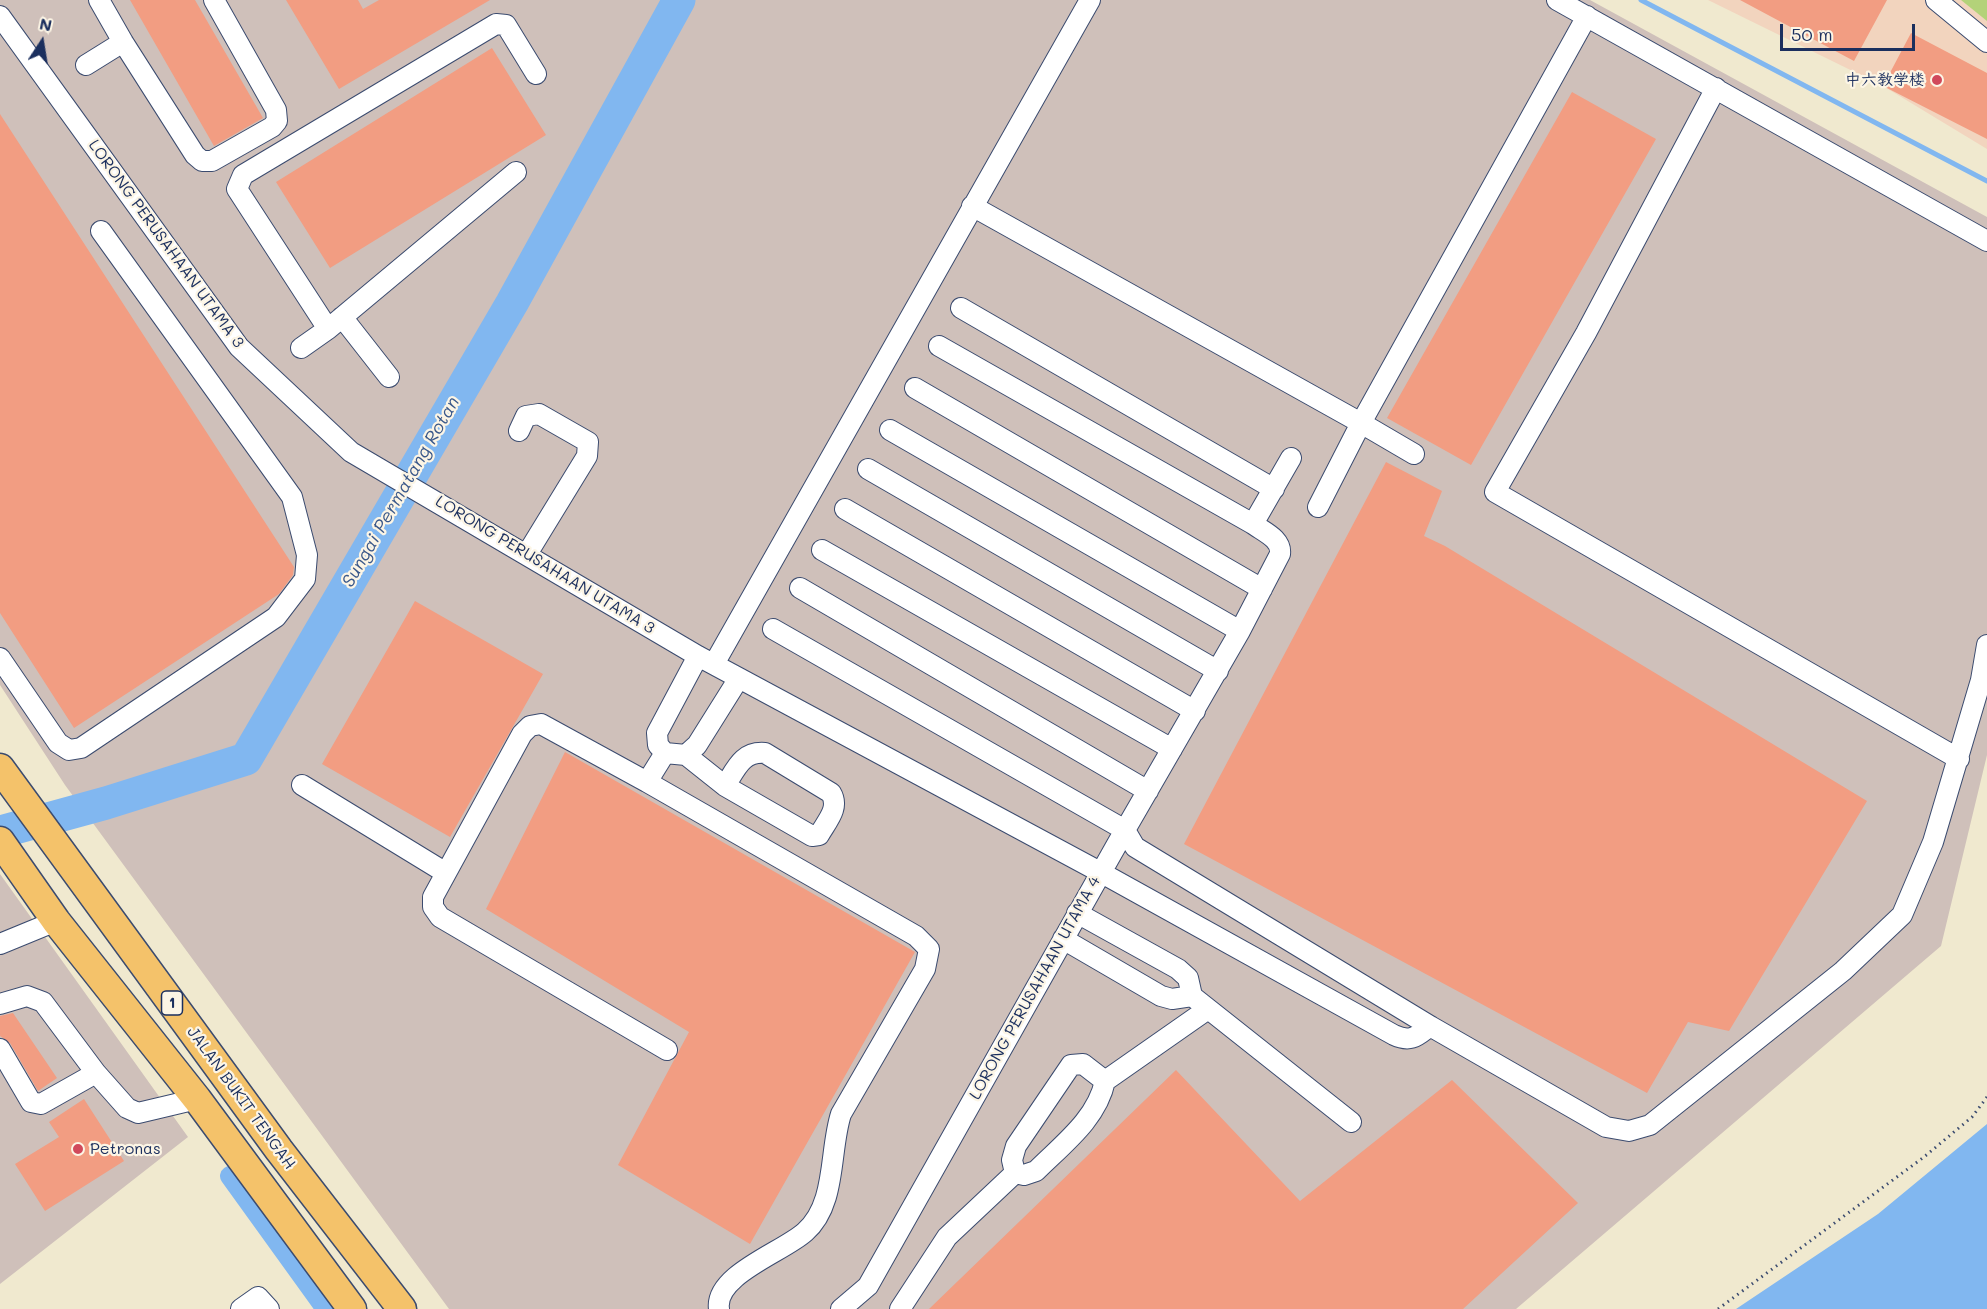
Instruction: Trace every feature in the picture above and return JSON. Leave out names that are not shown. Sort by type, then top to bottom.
[{"type":"highway","name":"JALAN BUKIT TENGAH","points":[[0,768],[279,1150],[402,1309]]},
{"type":"highway","name":"1","points":[[0,841],[56,921],[197,1099],[352,1309]]},
{"type":"street","points":[[99,0],[195,155],[202,161],[212,161],[272,127],[277,121],[276,110],[214,0]]},
{"type":"street","points":[[686,755],[697,745],[719,668],[972,206],[1090,0]]},
{"type":"street","points":[[1557,0],[1987,241]]},
{"type":"street","points":[[1936,0],[1987,42]]},
{"type":"street","name":"LORONG PERUSAHAAN UTAMA 3","points":[[0,16],[239,347],[351,452],[420,490],[719,668]]},
{"type":"street","points":[[1318,507],[1587,16]]},
{"type":"street","points":[[389,377],[335,323],[237,189],[243,175],[496,24],[506,26],[536,74]]},
{"type":"street","points":[[86,65],[123,42]]},
{"type":"street","points":[[1716,88],[1586,333],[1495,492],[1959,759]]},
{"type":"street","points":[[301,348],[335,323],[516,172]]},
{"type":"street","points":[[972,206],[1414,454]]},
{"type":"street","points":[[0,658],[58,743],[69,750],[81,748],[276,617],[305,579],[307,555],[292,497],[101,231]]},
{"type":"street","points":[[961,308],[1274,489]]},
{"type":"street","points":[[939,346],[1253,524],[1278,542],[1281,548],[1240,631],[1101,872],[1404,1040],[1414,1038],[1430,1026]]},
{"type":"street","points":[[915,388],[1262,590]]},
{"type":"street","points":[[519,431],[526,416],[539,414],[588,442],[587,456],[527,554]]},
{"type":"street","points":[[890,430],[1240,631]]},
{"type":"street","points":[[1253,524],[1291,458]]},
{"type":"street","points":[[868,469],[1218,670]]},
{"type":"street","points":[[845,509],[1195,711]]},
{"type":"street","points":[[822,550],[1172,749]]},
{"type":"street","points":[[800,588],[1148,792]]},
{"type":"street","points":[[773,628],[1125,830],[1135,847],[1148,856],[1430,1026],[1606,1127],[1629,1131],[1650,1125],[1843,970],[1902,915],[1933,842],[1981,680],[1987,645]]},
{"type":"street","points":[[719,668],[657,732],[658,745],[665,753],[686,755],[725,786],[812,836],[819,835],[834,809],[836,800],[831,793],[765,753],[756,752],[744,757],[725,786]]},
{"type":"street","name":"LORONG PERUSAHAAN UTAMA 4","points":[[719,668],[1101,872],[868,1286],[841,1309]]},
{"type":"street","points":[[667,1050],[440,917],[433,907],[433,897],[522,734],[530,726],[541,724],[647,782],[916,936],[929,949],[925,969],[841,1114],[834,1135],[831,1171],[823,1204],[806,1231],[721,1291],[719,1309]]},
{"type":"street","points":[[647,782],[665,753]]},
{"type":"street","points":[[302,785],[447,873]]},
{"type":"street","points":[[1077,913],[1178,969],[1188,978],[1192,996],[1350,1122]]},
{"type":"street","points":[[0,944],[56,921]]},
{"type":"street","points":[[1063,939],[1161,996],[1172,999],[1192,996]]},
{"type":"street","points":[[0,1004],[27,996],[43,1002],[96,1073],[127,1108],[138,1113],[197,1099]]},
{"type":"street","points":[[1015,1173],[1024,1175],[1036,1170],[1094,1112],[1101,1098],[1105,1081],[1208,1009]]},
{"type":"street","points":[[0,1049],[31,1102],[35,1104],[41,1104],[96,1073]]},
{"type":"street","points":[[1015,1173],[1012,1160],[1016,1146],[1071,1065],[1083,1064],[1105,1081]]},
{"type":"street","points":[[900,1309],[947,1237],[1015,1173]]},
{"type":"street","points":[[241,1309],[258,1297],[269,1309]]},
{"type":"path","points":[[1718,1309],[1924,1157],[1972,1117],[1987,1097]]},
{"type":"shaded area","points":[[0,0],[1590,0],[1987,217],[1987,755],[1941,946],[1516,1309],[449,1309],[65,785],[0,685]]},
{"type":"shaded area","points":[[1708,0],[1987,0],[1987,149],[1883,86]]},
{"type":"shaded area","points":[[0,874],[188,1137],[0,1284]]},
{"type":"green space","points":[[1961,0],[1987,0],[1987,21]]},
{"type":"water","points":[[1987,1124],[1987,1309],[1736,1309],[1878,1214]]},
{"type":"building","points":[[130,0],[195,0],[263,118],[214,146]]},
{"type":"building","points":[[286,0],[358,0],[363,9],[379,0],[490,0],[339,89]]},
{"type":"building","points":[[1740,0],[1887,0],[1854,61]]},
{"type":"building","name":"中六教学楼","points":[[1911,33],[1987,73],[1987,139],[1883,86]]},
{"type":"building","points":[[492,48],[546,135],[330,268],[276,182]]},
{"type":"building","points":[[1572,92],[1656,139],[1471,465],[1387,418]]},
{"type":"building","points":[[0,114],[294,567],[293,575],[279,594],[74,728],[0,613]]},
{"type":"building","points":[[1386,462],[1442,491],[1424,536],[1445,546],[1867,801],[1729,1031],[1688,1022],[1647,1093],[1184,844]]},
{"type":"building","points":[[415,601],[543,674],[450,837],[322,764]]},
{"type":"building","points":[[565,752],[915,952],[750,1244],[618,1165],[689,1032],[486,909]]},
{"type":"building","points":[[13,1013],[57,1078],[38,1091],[10,1043],[0,1036],[0,1016]]},
{"type":"building","points":[[1176,1070],[1300,1201],[1452,1080],[1578,1203],[1463,1309],[929,1309]]},
{"type":"building","name":"Petronas","points":[[84,1099],[124,1161],[45,1211],[15,1164],[59,1137],[49,1122]]},
{"type":"waterway","name":"Sungai Permatang Rotan","points":[[0,832],[106,803],[246,759],[512,303],[679,0]]},
{"type":"waterway","points":[[1641,0],[1987,181]]},
{"type":"waterway","points":[[230,1176],[326,1309]]},
{"type":"place","name":"中六教学楼","points":[[1937,80]]},
{"type":"place","name":"Petronas","points":[[78,1149]]}]
